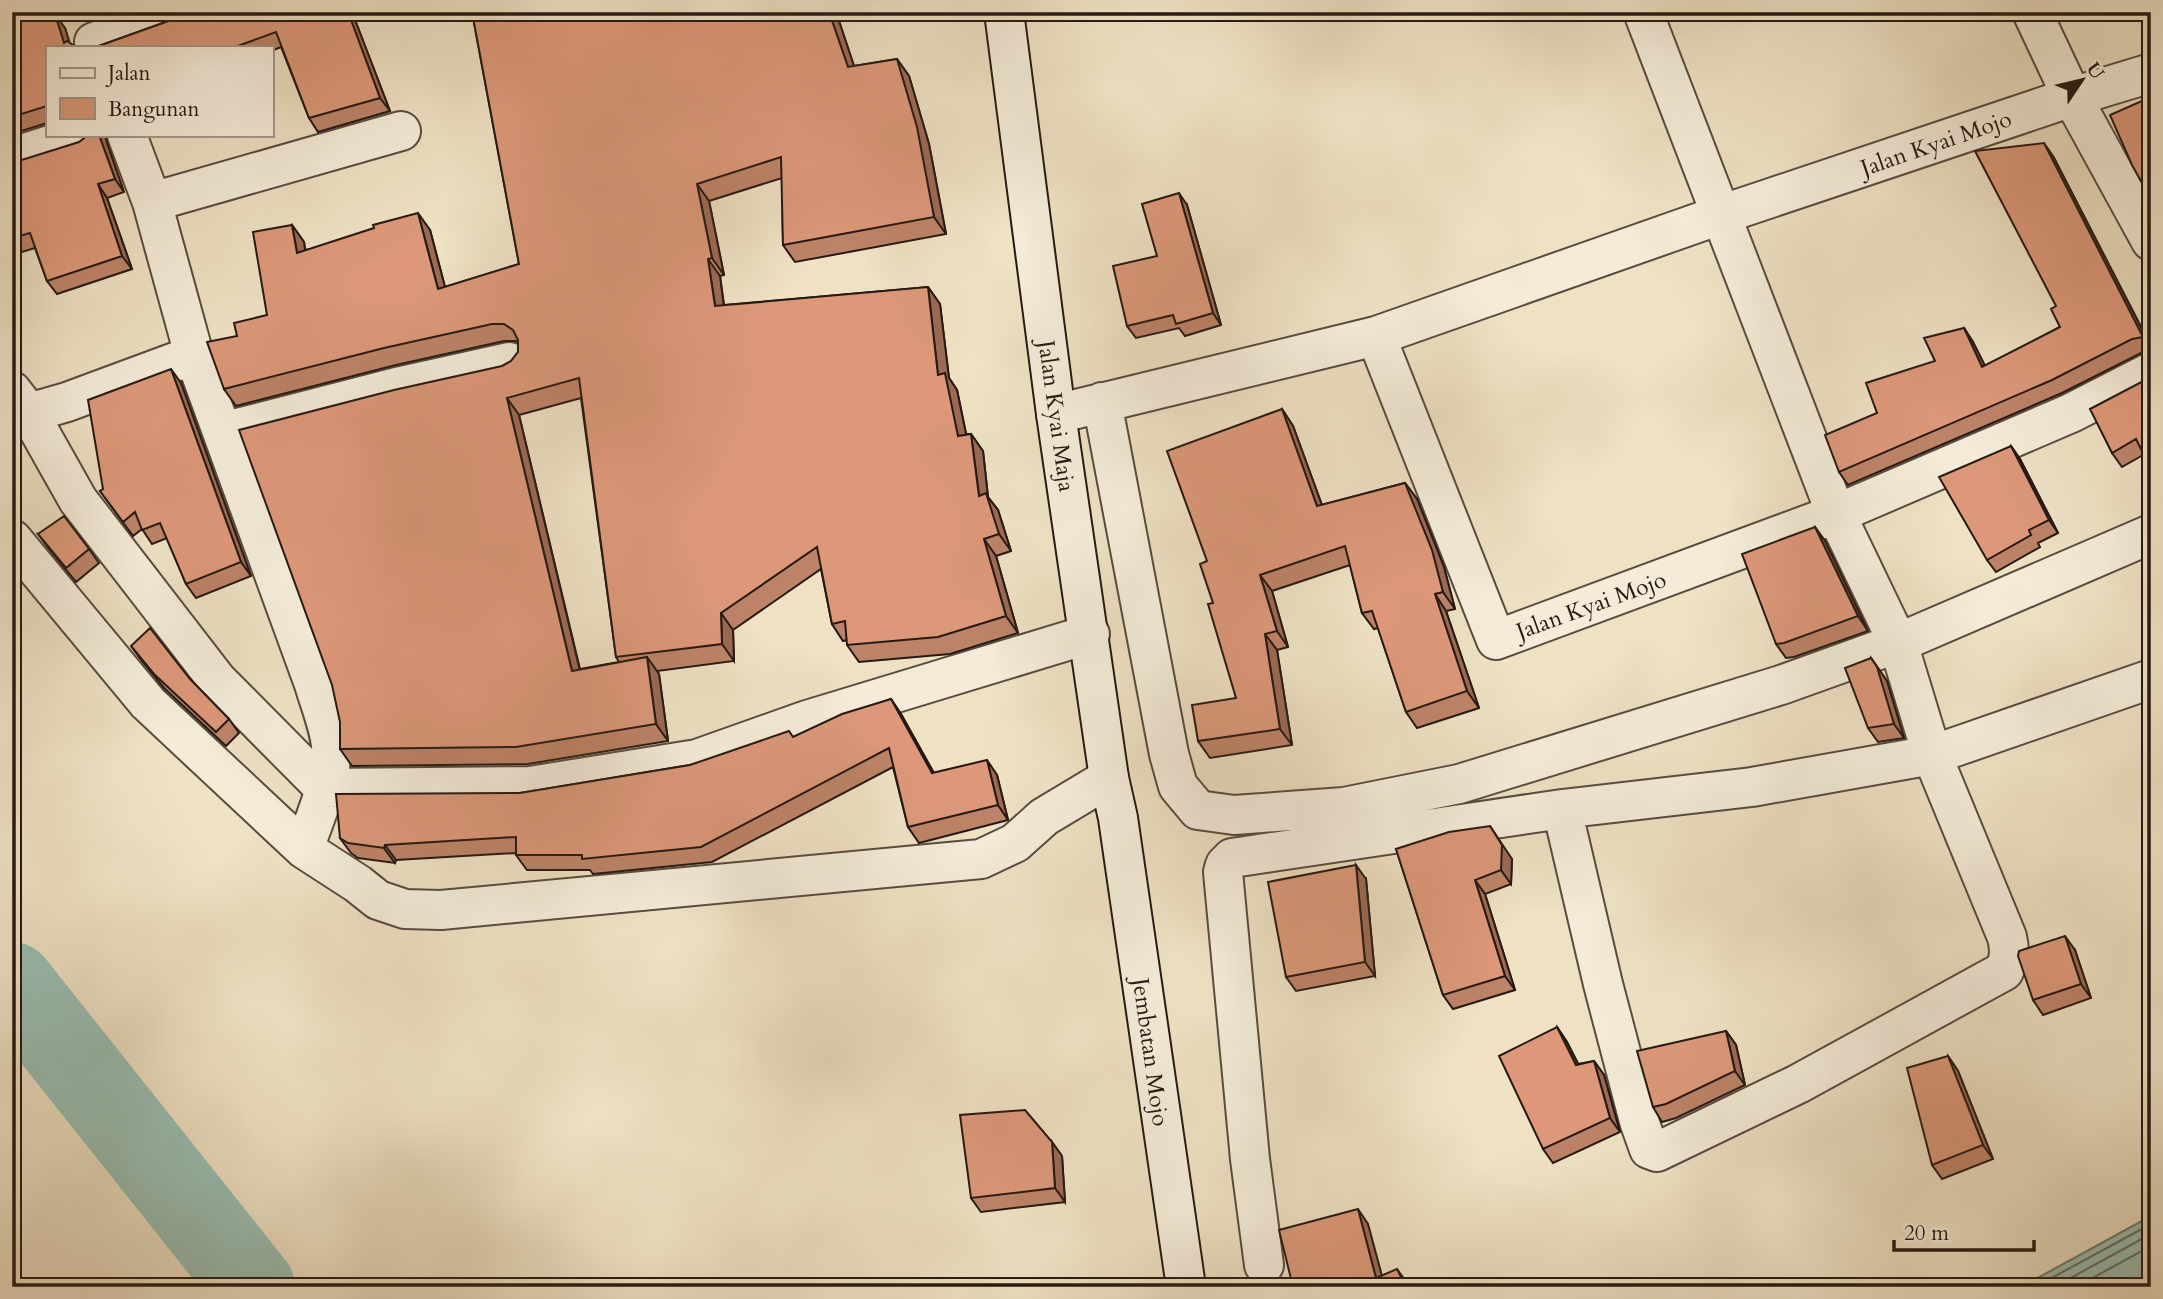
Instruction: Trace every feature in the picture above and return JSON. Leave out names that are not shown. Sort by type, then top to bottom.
[{"type":"street","points":[[91,34],[175,12]]},
{"type":"street","name":"Jalan Kyai Maja","points":[[1004,12],[1056,414],[1118,818]]},
{"type":"street","points":[[1562,809],[1603,984],[1639,1121],[1649,1149],[1657,1152],[1798,1084],[2004,971],[2009,961],[2007,937],[1932,755],[1898,643],[1836,514],[1643,12]]},
{"type":"street","points":[[2032,12],[2072,97],[2151,241]]},
{"type":"street","name":"Jalan Kyai Mojo","points":[[1056,414],[1376,336],[1720,215],[2072,97],[2151,74]]},
{"type":"street","points":[[152,202],[401,131]]},
{"type":"street","points":[[12,157],[78,136]]},
{"type":"street","points":[[127,136],[152,202],[194,355],[314,684],[323,716],[332,757],[304,849]]},
{"type":"street","name":"Jalan Kyai Mojo","points":[[1376,336],[1496,640],[1836,514],[2071,413],[2151,372]]},
{"type":"street","points":[[20,402],[67,402],[194,355]]},
{"type":"street","points":[[222,432],[401,386],[509,362]]},
{"type":"street","points":[[20,402],[78,500],[210,670],[324,788],[530,786],[697,759],[807,720],[1090,634]]},
{"type":"street","points":[[1102,402],[1169,754],[1178,786],[1198,810],[1234,815],[1344,807],[1459,783],[1781,685],[1898,643],[2151,534]]},
{"type":"street","points":[[12,539],[148,703],[304,849],[378,900],[405,909],[441,910],[981,859],[1015,843],[1044,817],[1110,778]]},
{"type":"street","points":[[1264,1265],[1250,1159],[1223,872],[1225,865],[1232,858],[1562,809],[1752,787],[1932,755],[2151,679]]},
{"type":"street","name":"Jembatan Mojo","points":[[1118,818],[1186,1287]]},
{"type":"water","points":[[2151,1216],[2151,1287],[2021,1287]]},
{"type":"building","points":[[12,12],[42,12],[44,17],[55,14],[64,43],[67,41],[74,46],[46,46],[46,106],[12,117]]},
{"type":"building","points":[[182,12],[348,12],[380,98],[309,118],[276,32],[238,46],[99,46],[174,19]]},
{"type":"building","points":[[472,12],[829,12],[848,67],[897,59],[917,127],[934,217],[783,245],[781,157],[697,184],[712,258],[708,259],[715,306],[928,287],[938,375],[945,373],[958,436],[971,434],[979,496],[986,493],[999,534],[984,539],[1006,616],[938,637],[847,645],[845,621],[832,624],[817,547],[721,613],[722,644],[616,657],[579,378],[507,398],[572,671],[647,657],[656,724],[516,747],[340,749],[340,722],[332,685],[239,430],[394,390],[502,366],[511,361],[518,352],[518,340],[513,330],[504,324],[492,324],[384,348],[224,389],[207,342],[237,336],[234,323],[267,315],[253,232],[292,225],[297,253],[374,228],[373,225],[418,213],[438,289],[519,264]]},
{"type":"building","points":[[2151,97],[2151,199],[2132,165],[2110,115]]},
{"type":"building","points":[[87,136],[99,136],[115,179],[98,184],[122,256],[47,281],[30,233],[12,238],[12,163],[79,142]]},
{"type":"building","points":[[2044,143],[2143,337],[2132,339],[2052,380],[1839,472],[1825,435],[1877,413],[1866,383],[1935,361],[1924,338],[1964,328],[1982,367],[2060,327],[2051,309],[2056,306],[1975,151]]},
{"type":"building","points":[[1179,193],[1213,313],[1176,324],[1173,315],[1127,326],[1113,266],[1157,256],[1142,204]]},
{"type":"building","points":[[171,369],[241,562],[186,584],[160,523],[142,530],[135,512],[123,522],[100,491],[103,489],[88,400]]},
{"type":"building","points":[[2151,377],[2151,469],[2136,439],[2112,453],[2090,409]]},
{"type":"building","points":[[1282,409],[1317,506],[1405,483],[1432,550],[1443,592],[1435,594],[1467,691],[1406,712],[1372,611],[1362,613],[1345,546],[1260,575],[1277,631],[1265,634],[1280,729],[1198,741],[1192,705],[1236,698],[1208,604],[1213,603],[1200,564],[1207,561],[1167,451]]},
{"type":"building","points":[[2011,446],[2049,520],[2029,530],[2031,535],[1987,560],[1939,477]]},
{"type":"building","points":[[64,516],[89,549],[66,568],[38,534]]},
{"type":"building","points":[[1815,527],[1858,616],[1776,644],[1742,554]]},
{"type":"building","points":[[150,628],[190,679],[229,719],[216,732],[154,674],[131,646]]},
{"type":"building","points":[[1871,658],[1877,667],[1894,724],[1868,728],[1845,668]]},
{"type":"building","points":[[891,699],[932,773],[987,760],[998,805],[908,827],[889,748],[701,847],[582,859],[582,855],[516,855],[516,837],[385,845],[384,848],[348,843],[340,838],[336,794],[520,793],[690,765],[789,731],[793,737],[842,714]]},
{"type":"building","points":[[1490,826],[1502,845],[1501,870],[1475,880],[1505,976],[1443,995],[1396,849],[1449,832]]},
{"type":"building","points":[[1356,865],[1365,962],[1286,977],[1268,882]]},
{"type":"building","points":[[2065,936],[2081,984],[2033,1000],[2018,956],[2019,951]]},
{"type":"building","points":[[1557,1027],[1576,1065],[1594,1061],[1610,1118],[1543,1149],[1499,1056]]},
{"type":"building","points":[[1726,1031],[1735,1071],[1666,1104],[1653,1107],[1637,1051]]},
{"type":"building","points":[[1948,1056],[1983,1145],[1932,1165],[1907,1068]]},
{"type":"building","points":[[1025,1110],[1052,1142],[1055,1188],[971,1198],[960,1115]]},
{"type":"building","points":[[1358,1209],[1376,1278],[1397,1269],[1406,1287],[1293,1287],[1279,1230]]},
{"type":"waterway","points":[[12,984],[253,1287]]}]
